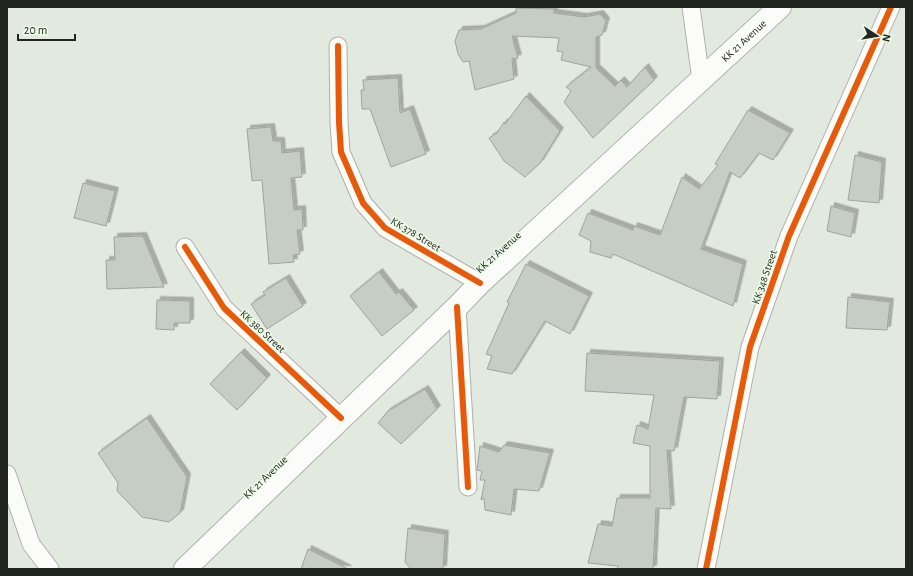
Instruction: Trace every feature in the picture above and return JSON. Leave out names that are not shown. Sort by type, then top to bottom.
[{"type":"main road","name":"KK 21 Avenue","points":[[185,569],[458,307],[480,283],[780,7]]},
{"type":"street","points":[[691,7],[701,80]]},
{"type":"street","name":"KK 348 Street","points":[[706,569],[750,348],[789,236],[891,7]]},
{"type":"street","name":"KK 378 Street","points":[[338,46],[339,122],[342,152],[363,203],[385,228],[480,283]]},
{"type":"street","name":"KK 380 Street","points":[[185,247],[224,308],[341,418]]},
{"type":"street","points":[[458,307],[468,487]]},
{"type":"street","points":[[7,474],[31,544],[50,569]]},
{"type":"building","points":[[516,8],[554,9],[554,13],[584,17],[600,14],[606,21],[602,35],[596,37],[596,68],[615,86],[621,80],[627,87],[645,67],[654,80],[593,138],[564,102],[571,91],[566,87],[591,67],[561,60],[563,52],[557,51],[559,38],[512,36],[518,58],[512,59],[514,79],[475,90],[469,61],[463,62],[458,54],[455,41],[459,30],[481,29],[516,13]]},
{"type":"building","points":[[398,78],[400,113],[410,109],[426,154],[391,167],[370,109],[362,109],[361,90],[364,90],[363,80]]},
{"type":"building","points":[[526,96],[560,131],[540,163],[525,177],[504,161],[489,138],[497,133],[504,122],[505,124]]},
{"type":"building","points":[[748,110],[790,133],[773,160],[759,153],[740,178],[730,172],[701,249],[743,264],[733,306],[613,254],[611,258],[590,252],[591,241],[579,235],[588,213],[633,230],[634,226],[660,235],[682,177],[699,189],[718,165],[715,164]]},
{"type":"building","points":[[271,127],[273,141],[281,141],[282,153],[300,151],[302,177],[291,178],[294,210],[302,209],[303,230],[297,230],[300,254],[293,255],[294,262],[269,264],[262,180],[252,181],[247,129]]},
{"type":"building","points":[[855,155],[882,162],[879,203],[848,200]]},
{"type":"building","points":[[83,183],[115,191],[106,226],[74,218]]},
{"type":"building","points":[[831,206],[855,213],[851,237],[827,231]]},
{"type":"building","points":[[143,236],[164,287],[107,289],[106,260],[115,260],[114,237]]},
{"type":"building","points":[[526,264],[589,296],[570,334],[545,321],[512,374],[487,369],[492,356],[486,354],[509,303],[507,302]]},
{"type":"building","points":[[379,272],[396,294],[399,292],[414,310],[382,336],[350,296]]},
{"type":"building","points":[[286,278],[303,306],[267,329],[251,304],[265,295],[263,292]]},
{"type":"building","points":[[848,297],[890,302],[887,330],[846,328]]},
{"type":"building","points":[[157,300],[190,301],[190,323],[174,323],[174,330],[156,329]]},
{"type":"building","points":[[241,352],[267,378],[237,410],[210,384]]},
{"type":"building","points":[[587,353],[720,361],[717,399],[684,397],[674,451],[667,450],[671,509],[656,508],[653,569],[617,569],[618,566],[588,563],[598,524],[612,526],[617,498],[650,498],[650,446],[633,443],[637,425],[648,429],[654,395],[585,391]]},
{"type":"building","points":[[425,389],[437,409],[401,444],[378,423],[388,411]]},
{"type":"building","points":[[147,418],[187,477],[180,513],[169,522],[142,517],[117,491],[118,483],[98,453]]},
{"type":"building","points":[[504,445],[550,453],[539,491],[514,489],[511,515],[485,510],[484,498],[481,500],[485,480],[480,480],[482,471],[477,470],[480,446],[499,452]]},
{"type":"building","points":[[408,528],[445,534],[443,569],[411,569],[405,562]]},
{"type":"building","points":[[308,549],[348,569],[301,569]]},
{"type":"cycle path","points":[[706,569],[750,347],[789,236],[891,7]]},
{"type":"cycle path","points":[[338,46],[341,152],[363,203],[385,228],[480,283]]},
{"type":"cycle path","points":[[185,247],[224,308],[341,418]]},
{"type":"cycle path","points":[[457,307],[468,487]]}]
